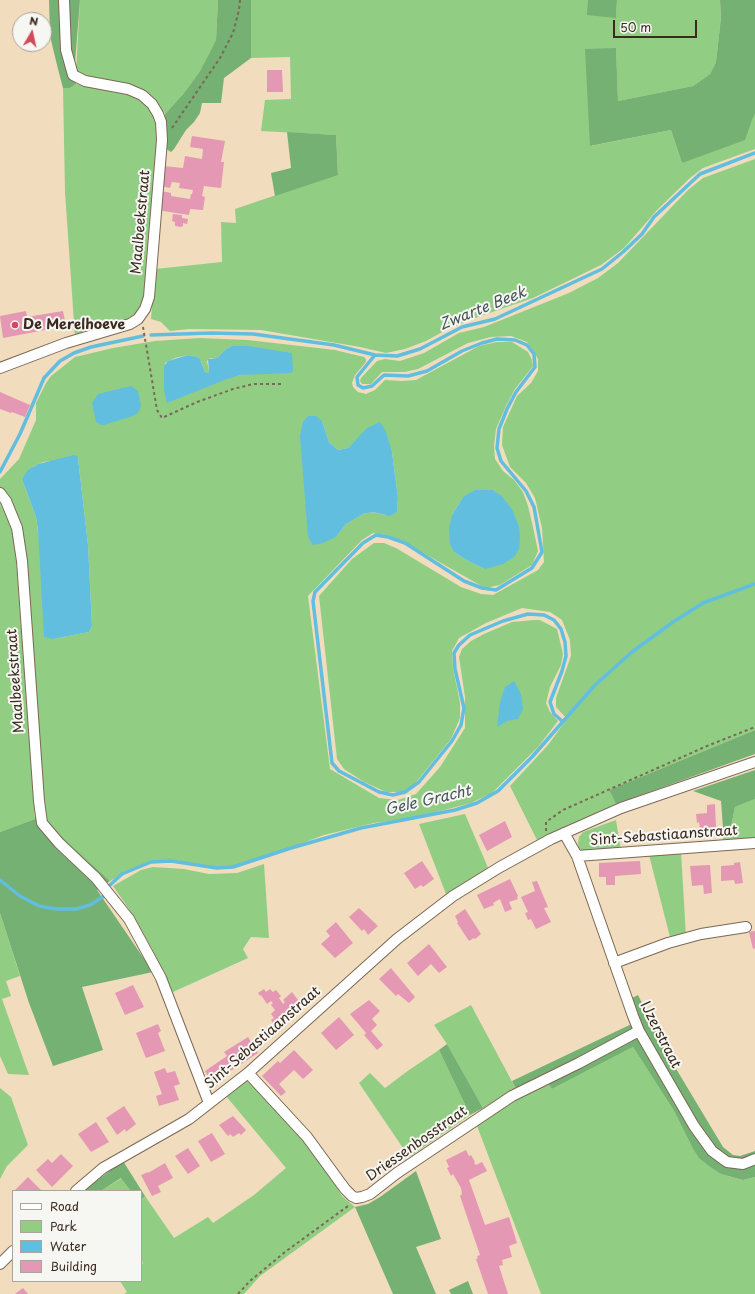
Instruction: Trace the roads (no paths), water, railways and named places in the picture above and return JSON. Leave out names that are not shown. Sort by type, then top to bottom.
[{"type":"street","name":"Maalbeekstraat","points":[[0,368],[66,343],[124,327],[138,319],[146,309],[149,297],[162,140],[161,122],[152,104],[142,95],[128,89],[84,81],[73,74],[66,50],[64,0]]},
{"type":"street","name":"Maalbeekstraat","points":[[0,493],[6,502],[17,528],[22,561],[39,801],[42,823]]},
{"type":"street","name":"Sint-Sebastiaanstraat","points":[[42,823],[59,843],[96,878],[130,919],[161,978],[209,1103],[248,1073],[396,939],[452,896],[500,867],[564,833],[621,808],[755,762]]},
{"type":"street","name":"Sint-Sebastiaanstraat","points":[[564,833],[577,856],[755,843]]},
{"type":"street","name":"IJzerstraat","points":[[577,856],[639,1031],[694,1126],[712,1151],[727,1162],[743,1164],[755,1159]]},
{"type":"street","points":[[614,963],[701,934],[746,927]]},
{"type":"street","name":"Driessenbosstraat","points":[[248,1073],[307,1137],[345,1189],[356,1198],[370,1194],[397,1173],[512,1096],[579,1064],[639,1031]]},
{"type":"street","points":[[77,1190],[103,1168],[189,1119],[209,1103]]},
{"type":"street","points":[[0,1264],[12,1252]]},
{"type":"water","points":[[232,346],[248,346],[292,353],[293,371],[291,373],[241,375],[227,379],[167,403],[164,390],[164,366],[168,361],[188,355],[194,356],[200,359],[205,372],[208,373],[208,359],[217,358],[226,349]]},
{"type":"water","points":[[131,386],[138,391],[141,406],[138,413],[104,425],[96,422],[92,403],[98,394]]},
{"type":"water","points":[[308,416],[316,416],[322,421],[329,442],[338,450],[348,448],[367,428],[380,422],[386,432],[392,452],[398,498],[397,512],[390,516],[373,512],[363,514],[346,524],[336,537],[323,543],[313,545],[308,537],[300,436],[303,422]]},
{"type":"water","points":[[74,455],[78,458],[88,545],[92,626],[89,632],[53,639],[44,637],[38,530],[36,517],[22,479],[28,470],[38,464]]},
{"type":"water","points":[[475,490],[492,490],[502,496],[513,511],[519,527],[519,549],[514,557],[503,564],[485,569],[454,552],[450,544],[449,528],[452,515],[463,497]]},
{"type":"water","points":[[514,681],[521,694],[523,709],[518,719],[507,721],[497,727],[500,702],[505,687]]},
{"type":"waterway","name":"Zwarte Beek","points":[[151,335],[211,333],[253,334],[334,345],[375,355],[397,356],[420,349],[462,327],[495,319],[602,269],[642,234],[654,217],[700,174],[755,153]]},
{"type":"waterway","name":"Zwarte Beek","points":[[0,472],[20,434],[44,378],[60,361],[74,353],[91,347],[143,336]]},
{"type":"waterway","points":[[375,355],[357,377],[358,385],[363,388],[372,386],[384,375],[408,376],[427,371],[462,351],[497,339],[515,340],[527,345],[534,354],[535,367],[516,392],[507,409],[499,429],[497,448],[501,461],[526,491],[534,507],[542,552],[532,568],[496,590],[482,588],[464,581],[405,543],[388,537],[376,535],[363,543],[315,592],[313,601],[332,763],[339,771],[379,792],[393,795],[405,792],[419,782],[452,741],[461,725],[464,708],[455,669],[454,653],[459,645],[470,635],[503,621],[528,614],[544,615],[554,620],[561,629],[565,642],[566,656],[550,702],[554,714],[562,721]]},
{"type":"waterway","name":"Gele Gracht","points":[[110,885],[122,874],[151,862],[171,861],[217,868],[233,867],[291,848],[361,828],[455,810],[477,803],[498,791],[532,757],[595,685],[632,652],[673,622],[703,603],[755,584]]},
{"type":"waterway","name":"Gele Gracht","points":[[0,880],[20,896],[39,906],[56,909],[76,909],[90,905],[104,896]]},
{"type":"place","name":"De Merelhoeve","points":[[15,325]]}]
